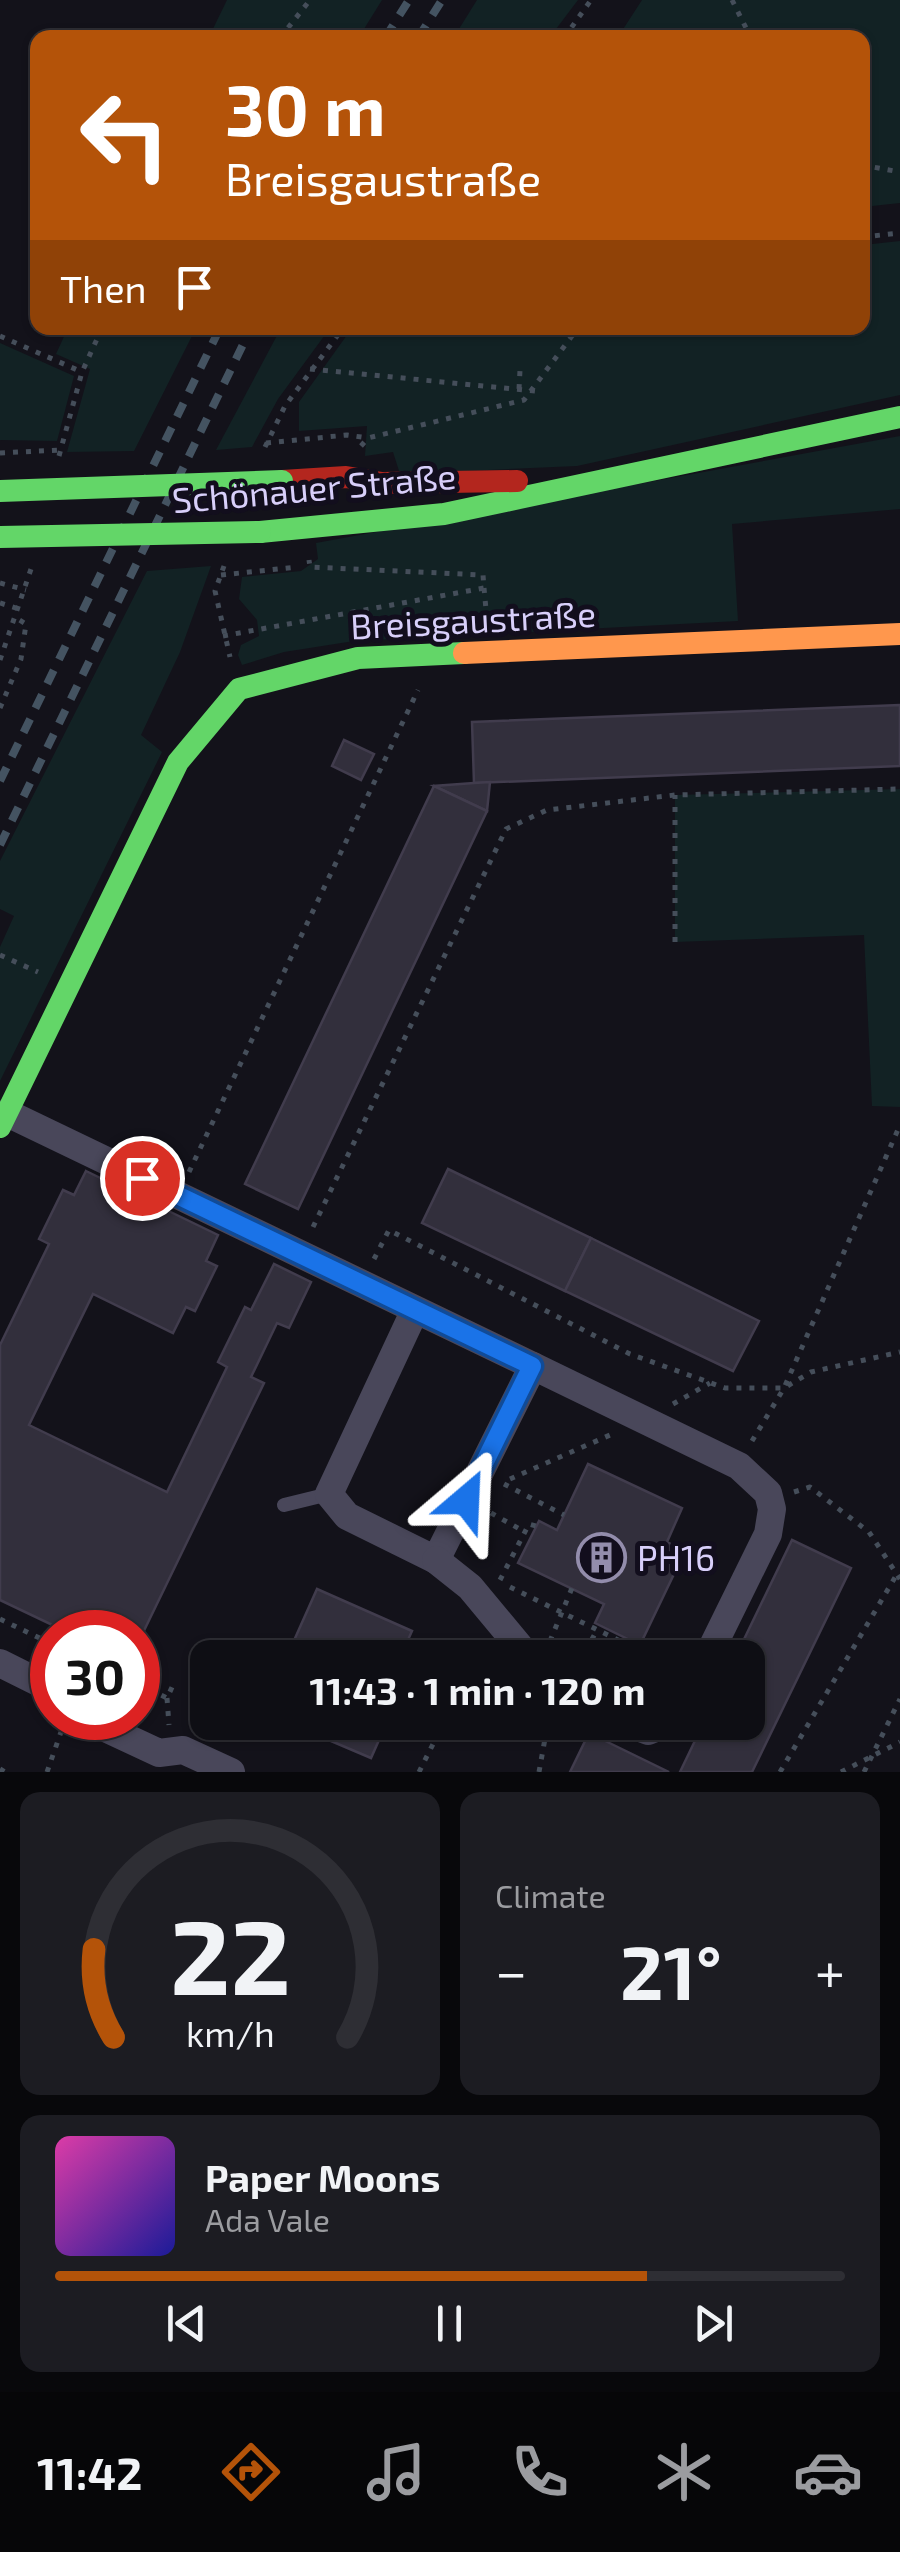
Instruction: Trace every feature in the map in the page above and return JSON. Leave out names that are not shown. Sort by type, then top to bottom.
[{"type":"main road","name":"Schönauer Straße","points":[[0,536],[260,532],[444,514],[900,417]]},
{"type":"main road","name":"Schönauer Straße","points":[[0,491],[95,492],[346,477],[382,483],[631,476]]},
{"type":"main road","name":"Breisgaustraße","points":[[3,1120],[178,762],[239,689],[358,658],[900,634]]},
{"type":"street","name":"Breisgaustraße","points":[[3,1120],[178,1196],[740,1466],[768,1493],[772,1519],[716,1640]]},
{"type":"street","points":[[416,1310],[329,1494],[347,1516],[436,1560],[521,1640]]},
{"type":"street","points":[[436,1560],[532,1366]]},
{"type":"street","points":[[0,1663],[30,1678]]},
{"type":"street","points":[[131,1740],[159,1753],[182,1750],[230,1772]]},
{"type":"lane","points":[[284,1505],[329,1494]]},
{"type":"path","points":[[286,30],[310,0]]},
{"type":"path","points":[[570,30],[591,0]]},
{"type":"path","points":[[732,0],[748,30]]},
{"type":"path","points":[[870,166],[900,172]]},
{"type":"path","points":[[870,236],[900,233]]},
{"type":"path","points":[[266,444],[346,435],[368,438],[524,400],[573,335]]},
{"type":"path","points":[[0,336],[82,372]]},
{"type":"path","points":[[310,369],[535,390]]},
{"type":"path","points":[[518,389],[520,370]]},
{"type":"path","points":[[356,453],[368,438]]},
{"type":"path","points":[[0,452],[60,450]]},
{"type":"path","points":[[223,636],[484,588],[483,575],[310,567],[306,550]]},
{"type":"path","points":[[221,575],[297,567]]},
{"type":"path","points":[[0,583],[26,590],[0,660]]},
{"type":"path","points":[[0,603],[19,610]]},
{"type":"path","points":[[0,708],[21,659],[26,624],[16,618]]},
{"type":"path","points":[[178,1196],[434,655]]},
{"type":"path","points":[[300,1254],[506,829],[547,810],[675,795],[900,788]]},
{"type":"path","points":[[675,795],[675,942]]},
{"type":"path","points":[[0,955],[68,985]]},
{"type":"path","points":[[740,1466],[784,1388],[900,1124]]},
{"type":"path","points":[[361,1284],[389,1230],[630,1354],[725,1388],[784,1388],[811,1372],[900,1352]]},
{"type":"path","points":[[564,1514],[502,1482],[644,1420],[710,1383]]},
{"type":"path","points":[[780,1772],[898,1576],[869,1532],[810,1487]]},
{"type":"path","points":[[466,1500],[524,1532]]},
{"type":"path","points":[[482,1601],[499,1582],[529,1524],[536,1526]]},
{"type":"path","points":[[547,1640],[572,1588]]},
{"type":"path","points":[[516,1590],[618,1640]]},
{"type":"path","points":[[0,1619],[30,1633]]},
{"type":"path","points":[[592,1640],[597,1630]]},
{"type":"path","points":[[169,1733],[167,1698],[174,1684]]},
{"type":"path","points":[[160,1695],[167,1698]]},
{"type":"path","points":[[864,1772],[900,1699]]},
{"type":"path","points":[[47,1772],[58,1740]]},
{"type":"path","points":[[420,1772],[435,1740]]},
{"type":"path","points":[[538,1772],[544,1740]]},
{"type":"path","points":[[841,1772],[900,1742]]},
{"type":"shaded area","points":[[227,0],[382,0],[363,30],[212,30]]},
{"type":"shaded area","points":[[477,0],[578,0],[555,30],[458,30]]},
{"type":"shaded area","points":[[642,0],[900,0],[900,203],[870,206],[870,30],[623,30]]},
{"type":"shaded area","points":[[900,241],[900,395],[577,466],[400,474],[393,452],[365,456],[367,426],[299,431],[299,402],[347,335],[870,335],[870,244]]},
{"type":"shaded area","points":[[65,335],[192,335],[134,451],[67,452],[90,369],[56,354]]},
{"type":"shaded area","points":[[277,335],[325,335],[278,399],[252,447],[216,450]]},
{"type":"shaded area","points":[[0,343],[74,376],[57,441],[0,440]]},
{"type":"shaded area","points":[[900,436],[900,509],[732,524],[738,621],[354,641],[284,652],[242,665],[238,655],[241,645],[259,636],[257,620],[239,599],[242,577],[301,571],[318,559],[316,543]]},
{"type":"shaded area","points":[[211,566],[180,652],[141,735],[162,752],[0,1081],[0,947],[14,916],[0,909],[0,861],[147,571]]},
{"type":"shaded area","points":[[900,789],[900,1107],[872,1106],[864,935],[675,942],[675,795]]},
{"type":"building","points":[[900,705],[900,766],[474,783],[472,722]]},
{"type":"building","points":[[344,740],[374,754],[361,780],[332,766]]},
{"type":"building","points":[[490,782],[487,811],[434,786],[474,783]]},
{"type":"building","points":[[434,786],[487,811],[298,1209],[245,1184]]},
{"type":"building","points":[[448,1169],[591,1238],[565,1291],[422,1223]]},
{"type":"building","points":[[86,1171],[218,1235],[206,1261],[217,1266],[195,1311],[186,1307],[173,1333],[93,1294],[29,1425],[167,1492],[227,1367],[218,1362],[245,1307],[251,1310],[274,1264],[311,1282],[289,1328],[277,1323],[251,1377],[264,1383],[154,1610],[30,1610],[30,1614],[0,1600],[0,1345],[49,1244],[39,1239],[63,1190],[74,1195]]},
{"type":"building","points":[[591,1238],[759,1321],[733,1371],[565,1291]]},
{"type":"building","name":"PH16","points":[[588,1464],[682,1508],[667,1542],[685,1551],[642,1640],[630,1640],[595,1623],[604,1604],[518,1563],[539,1521],[557,1530]]},
{"type":"building","points":[[792,1540],[851,1568],[752,1772],[680,1772],[695,1740],[765,1740],[765,1640],[744,1640]]},
{"type":"building","points":[[317,1589],[412,1631],[408,1640],[294,1640]]},
{"type":"building","points":[[329,1740],[379,1740],[371,1758]]},
{"type":"building","points":[[586,1740],[603,1740],[669,1772],[570,1772]]},
{"type":"railway","points":[[390,30],[409,0]]},
{"type":"railway","points":[[423,30],[442,0]]},
{"type":"railway","points":[[0,781],[217,335]]},
{"type":"railway","points":[[0,845],[248,335]]},
{"type":"traffic: fast","points":[[260,532],[444,514],[900,417]]},
{"type":"traffic: fast","points":[[0,491],[282,481]]},
{"type":"traffic: fast","points":[[0,537],[260,532]]},
{"type":"traffic: fast","points":[[0,1127],[178,762],[239,689],[358,658],[464,653]]},
{"type":"traffic: slow","points":[[464,653],[900,634]]},
{"type":"traffic: jam","points":[[282,481],[346,477],[382,483],[517,481]]},
{"type":"place","name":"PH16","points":[[602,1557]]},
{"type":"route","points":[[142,1178],[532,1366],[466,1500]]}]
